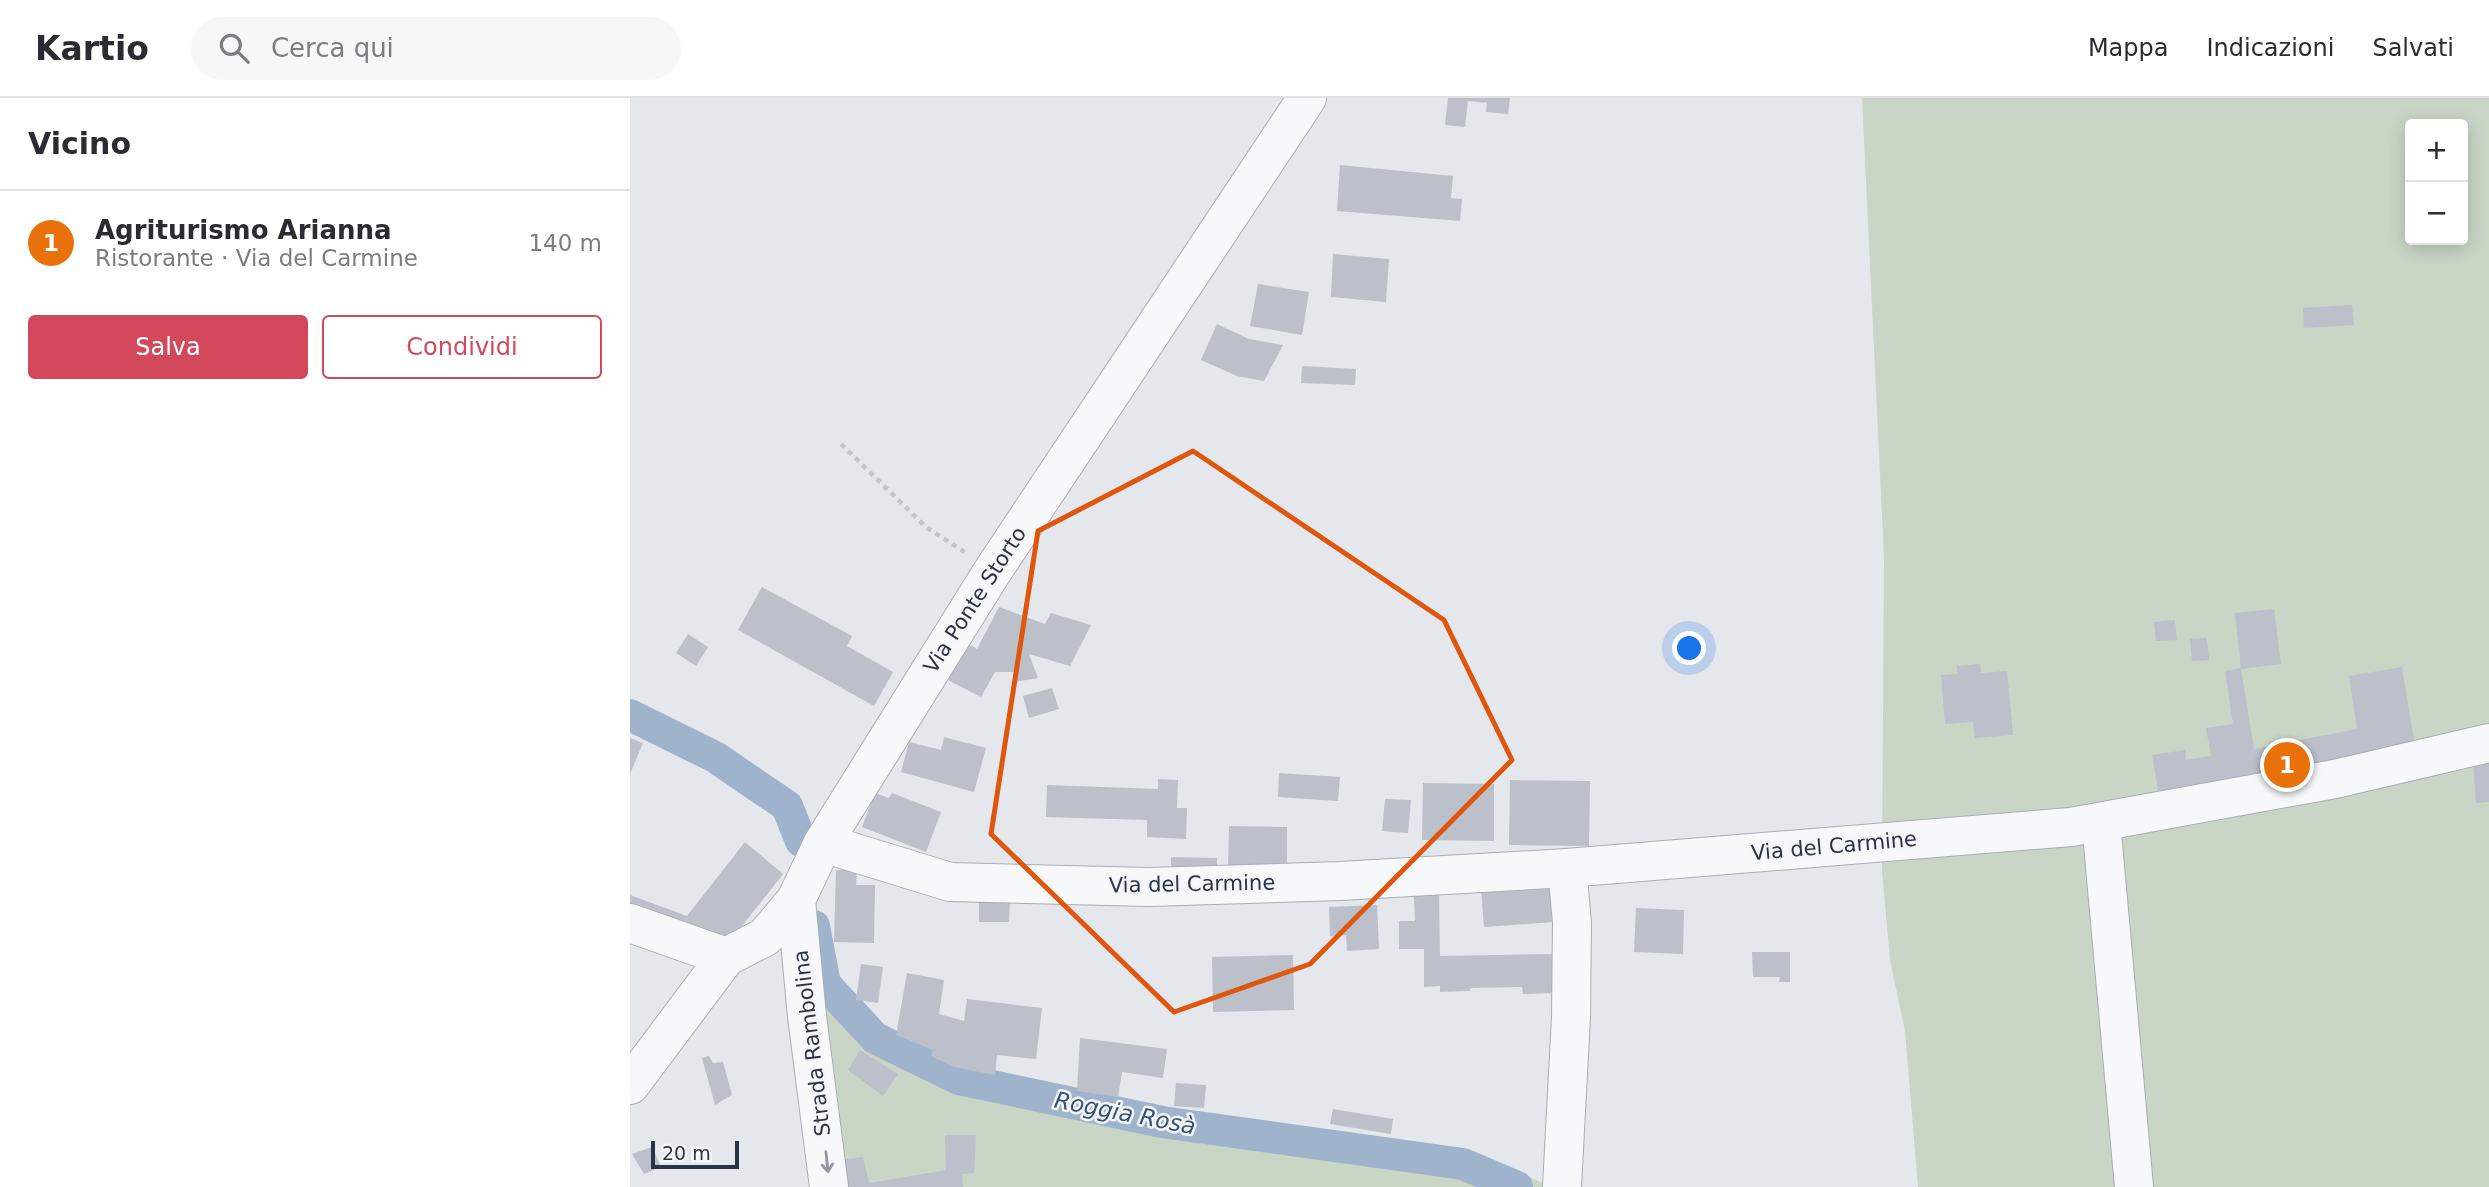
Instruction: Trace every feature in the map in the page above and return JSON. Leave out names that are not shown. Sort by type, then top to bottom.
[{"type":"street","name":"Via Ponte Storto","points":[[630,1085],[726,957],[765,937],[796,900],[822,843],[992,572],[1307,98]]},
{"type":"street","name":"Via del Carmine","points":[[822,843],[950,882],[1149,887],[1340,881],[1567,868],[2101,822],[2335,779],[2489,743]]},
{"type":"street","points":[[2101,822],[2134,1187]]},
{"type":"street","points":[[1562,1186],[1571,1017],[1572,922],[1567,868]]},
{"type":"street","name":"Strada Rambolina","points":[[796,900],[807,1016],[829,1187]]},
{"type":"street","points":[[630,923],[726,957]]},
{"type":"path","points":[[841,444],[926,527],[992,572]]},
{"type":"highlighted area","points":[[1193,451],[1444,620],[1512,760],[1310,964],[1174,1012],[991,834],[1038,531]]},
{"type":"green space","points":[[1862,98],[2489,98],[2489,1187],[1918,1187],[1905,1031],[1890,960],[1882,871],[1884,557]]},
{"type":"green space","points":[[841,978],[862,1008],[886,1032],[923,1055],[959,1069],[1145,1108],[1460,1156],[1522,1174],[1552,1187],[841,1187],[811,1002]]},
{"type":"building","points":[[1448,98],[1510,98],[1508,114],[1486,112],[1487,103],[1468,101],[1465,127],[1445,125]]},
{"type":"building","points":[[1340,165],[1453,176],[1451,198],[1462,199],[1460,221],[1337,211]]},
{"type":"building","points":[[1333,254],[1389,259],[1386,302],[1331,297]]},
{"type":"building","points":[[1258,284],[1309,292],[1302,335],[1250,326]]},
{"type":"building","points":[[2352,305],[2354,325],[2304,328],[2303,308]]},
{"type":"building","points":[[1217,324],[1249,339],[1283,345],[1264,381],[1237,376],[1201,360]]},
{"type":"building","points":[[1302,366],[1356,369],[1355,385],[1301,383]]},
{"type":"building","points":[[762,587],[852,636],[847,646],[893,672],[874,706],[738,630]]},
{"type":"building","points":[[999,607],[1045,624],[1051,613],[1091,625],[1070,666],[1029,654],[1038,678],[1015,682],[1015,672],[995,672],[981,697],[948,680],[968,644],[977,649]]},
{"type":"building","points":[[2274,609],[2281,664],[2241,669],[2235,613]]},
{"type":"building","points":[[2175,620],[2177,640],[2156,641],[2154,622]]},
{"type":"building","points":[[688,634],[708,647],[696,666],[676,653]]},
{"type":"building","points":[[2207,638],[2209,660],[2192,661],[2190,639]]},
{"type":"building","points":[[1980,664],[1981,673],[2007,671],[2013,735],[1975,738],[1973,722],[1945,724],[1941,675],[1957,674],[1957,666]]},
{"type":"building","points":[[2402,667],[2415,747],[2159,795],[2152,755],[2185,750],[2186,760],[2211,756],[2206,728],[2233,724],[2225,671],[2241,668],[2254,749],[2357,729],[2349,676]]},
{"type":"building","points":[[1052,688],[1059,709],[1029,718],[1023,696]]},
{"type":"building","points":[[944,737],[986,748],[974,792],[901,772],[909,742],[941,750]]},
{"type":"building","points":[[630,738],[643,743],[630,774]]},
{"type":"building","points":[[2489,759],[2489,802],[2476,803],[2473,760]]},
{"type":"building","points":[[1279,773],[1340,777],[1338,801],[1278,797]]},
{"type":"building","points":[[1158,779],[1178,780],[1177,808],[1187,808],[1186,839],[1147,837],[1147,820],[1046,817],[1047,785],[1158,789]]},
{"type":"building","points":[[1510,780],[1590,781],[1589,846],[1509,845]]},
{"type":"building","points":[[1423,783],[1494,784],[1494,841],[1422,840]]},
{"type":"building","points":[[875,793],[889,798],[892,793],[941,812],[926,852],[862,827]]},
{"type":"building","points":[[1385,799],[1411,800],[1408,833],[1382,831]]},
{"type":"building","points":[[1229,826],[1287,827],[1287,867],[1228,867]]},
{"type":"building","points":[[745,842],[783,874],[727,945],[630,909],[630,895],[687,916]]},
{"type":"building","points":[[1171,857],[1217,858],[1217,879],[1171,878]]},
{"type":"building","points":[[836,870],[857,870],[856,885],[875,885],[874,943],[834,942]]},
{"type":"building","points":[[1552,884],[1555,922],[1484,927],[1481,889]]},
{"type":"building","points":[[979,895],[1010,896],[1009,922],[979,922]]},
{"type":"building","points":[[1439,895],[1440,956],[1552,954],[1553,993],[1523,994],[1522,987],[1470,988],[1470,991],[1440,992],[1440,986],[1424,987],[1424,949],[1399,949],[1399,921],[1415,921],[1414,896]]},
{"type":"building","points":[[1377,905],[1379,949],[1347,951],[1346,935],[1330,936],[1329,907]]},
{"type":"building","points":[[1636,908],[1684,910],[1683,954],[1634,952]]},
{"type":"building","points":[[1752,952],[1790,952],[1790,982],[1779,982],[1780,977],[1753,977]]},
{"type":"building","points":[[1293,955],[1294,1010],[1213,1012],[1212,957]]},
{"type":"building","points":[[861,964],[883,967],[878,1003],[856,1000]]},
{"type":"building","points":[[907,973],[944,980],[939,1014],[964,1021],[967,999],[1042,1008],[1036,1059],[997,1055],[995,1075],[954,1067],[931,1056],[933,1050],[896,1035]]},
{"type":"building","points":[[1080,1038],[1167,1049],[1163,1078],[1122,1072],[1118,1097],[1077,1091]]},
{"type":"building","points":[[860,1050],[898,1074],[883,1096],[848,1070]]},
{"type":"building","points":[[709,1056],[713,1063],[723,1062],[732,1095],[715,1105],[702,1058]]},
{"type":"building","points":[[1176,1083],[1206,1085],[1204,1108],[1174,1106]]},
{"type":"building","points":[[1333,1109],[1393,1119],[1391,1134],[1330,1124]]},
{"type":"building","points":[[945,1135],[976,1135],[974,1173],[962,1174],[963,1187],[845,1187],[840,1160],[863,1157],[869,1183],[946,1170]]},
{"type":"building","points":[[652,1147],[661,1167],[644,1174],[632,1154]]},
{"type":"waterway","name":"Roggia Rosà","points":[[630,715],[715,757],[787,806],[801,841]]},
{"type":"waterway","name":"Roggia Rosà","points":[[814,926],[825,984],[875,1038],[959,1079],[1162,1122],[1463,1164],[1517,1187]]},
{"type":"place","name":"Agriturismo Arianna","points":[[2287,765]]}]
